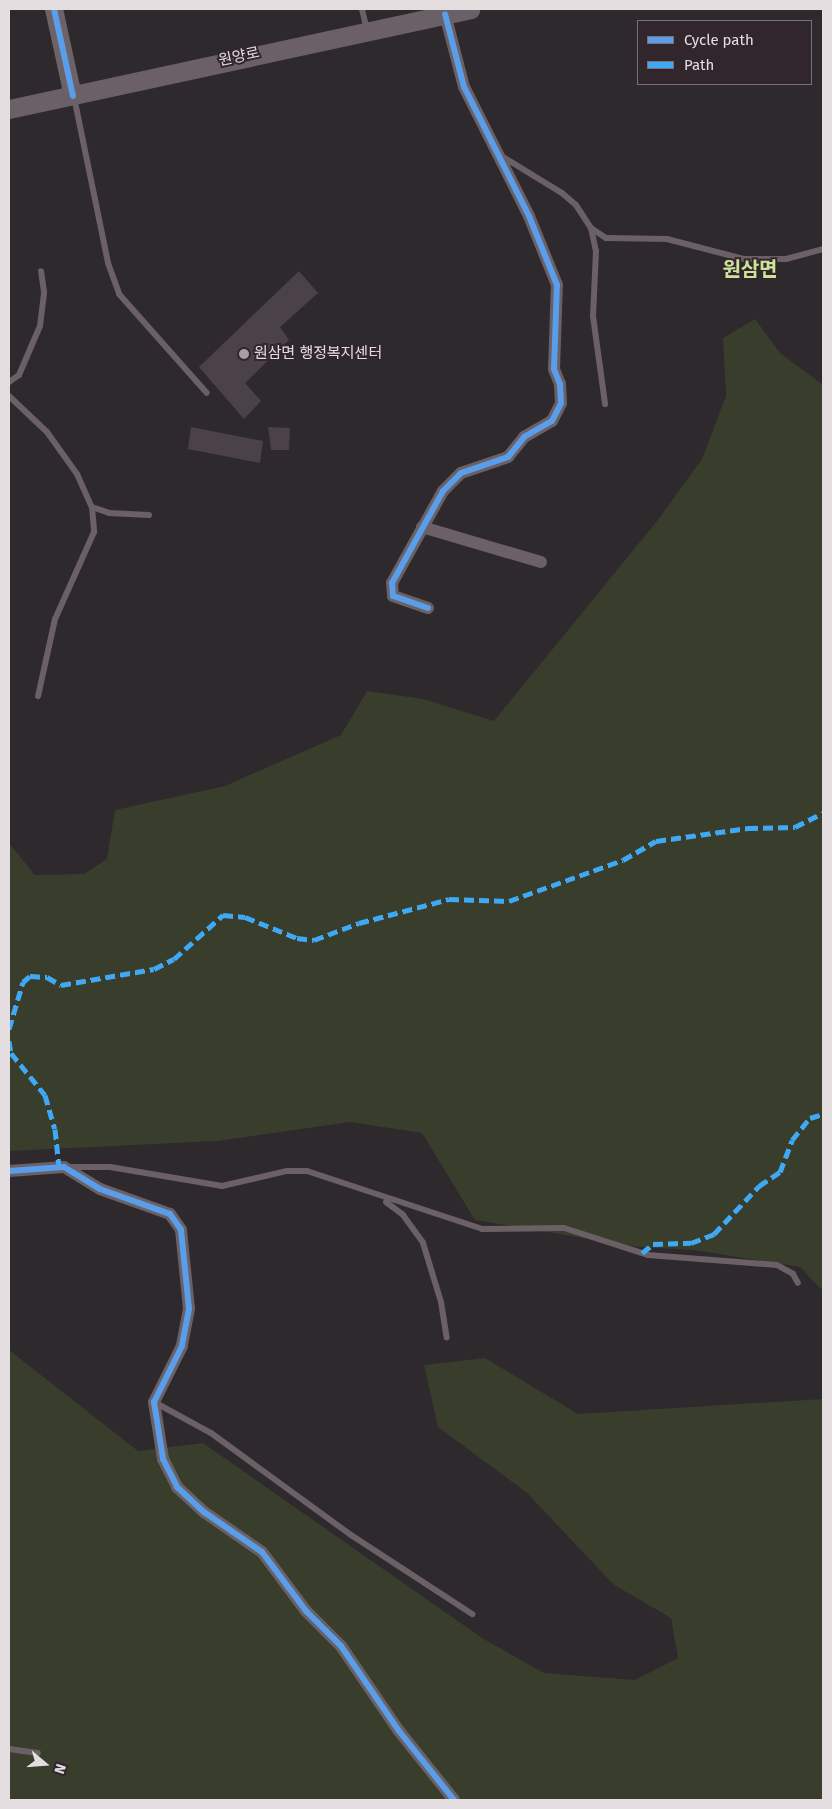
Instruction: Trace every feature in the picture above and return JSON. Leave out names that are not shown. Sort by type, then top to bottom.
[{"type":"main road","name":"원양로","points":[[9,109],[73,96],[102,86],[470,9]]},
{"type":"street","points":[[54,9],[73,96]]},
{"type":"street","points":[[428,608],[393,596],[392,582],[443,490],[460,473],[508,457],[524,437],[552,421],[561,403],[553,348],[557,285],[529,216],[464,87],[445,14]]},
{"type":"street","points":[[422,527],[541,562]]},
{"type":"street","points":[[9,1171],[64,1167],[100,1189],[170,1214],[181,1230],[188,1263],[189,1309],[182,1346],[154,1402],[163,1459],[177,1487],[204,1512],[262,1552],[306,1611],[340,1646],[399,1731],[454,1800]]},
{"type":"lane","points":[[362,9],[367,31]]},
{"type":"lane","points":[[73,96],[108,263],[119,294],[207,392]]},
{"type":"lane","points":[[496,152],[562,193],[576,205],[591,228],[596,252],[593,316],[605,404]]},
{"type":"lane","points":[[591,228],[606,238],[667,239],[744,259],[786,259],[823,249]]},
{"type":"lane","points":[[9,382],[19,376],[40,326],[44,292],[41,270]]},
{"type":"lane","points":[[9,396],[47,432],[77,474],[92,507],[94,532],[55,619],[38,696]]},
{"type":"lane","points":[[92,507],[109,513],[149,515]]},
{"type":"lane","points":[[64,1167],[110,1167],[222,1186],[287,1171],[307,1171],[381,1198],[482,1229],[564,1228],[648,1255],[777,1265],[793,1274],[798,1283]]},
{"type":"lane","points":[[381,1198],[403,1215],[423,1243],[441,1302],[447,1338]]},
{"type":"lane","points":[[154,1402],[211,1433],[350,1535],[472,1614]]},
{"type":"lane","points":[[9,1749],[38,1753]]},
{"type":"green space","points":[[755,319],[780,353],[823,385],[823,1291],[800,1267],[694,1250],[638,1247],[475,1220],[422,1133],[350,1122],[217,1141],[9,1151],[9,843],[35,875],[84,874],[107,859],[115,810],[225,786],[341,735],[367,691],[423,699],[494,721],[657,521],[702,459],[726,396],[723,338]]},
{"type":"green space","points":[[9,1350],[138,1451],[203,1443],[482,1638],[544,1673],[635,1680],[678,1658],[671,1618],[614,1585],[526,1492],[438,1427],[424,1365],[485,1358],[578,1414],[823,1399],[823,1800],[9,1800]]},
{"type":"building","name":"원삼면 행정복지센터","points":[[299,271],[318,293],[280,327],[289,340],[245,383],[261,401],[244,419],[199,367]]},
{"type":"building","points":[[191,427],[263,441],[260,463],[188,449]]},
{"type":"building","points":[[268,427],[290,428],[289,450],[271,450]]},
{"type":"marked path","points":[[9,1029],[23,982],[30,976],[47,977],[61,985],[154,969],[174,959],[223,915],[245,917],[297,938],[314,940],[359,923],[449,899],[509,901],[623,860],[656,841],[748,828],[795,827],[823,813]]},
{"type":"marked path","points":[[9,1041],[11,1053],[45,1095],[55,1129],[59,1167]]},
{"type":"marked path","points":[[642,1253],[653,1244],[691,1243],[714,1234],[759,1186],[780,1172],[792,1140],[810,1118],[823,1114]]},
{"type":"cycle path","points":[[54,9],[73,96]]},
{"type":"cycle path","points":[[428,608],[393,596],[392,583],[443,491],[461,473],[508,457],[524,437],[552,421],[561,403],[560,384],[554,369],[557,285],[529,216],[464,87],[445,14]]},
{"type":"cycle path","points":[[9,1171],[64,1167],[100,1189],[170,1214],[181,1230],[189,1309],[182,1346],[154,1402],[163,1459],[177,1487],[204,1512],[262,1552],[306,1611],[341,1646],[399,1731],[454,1800]]},
{"type":"place","name":"원삼면 행정복지센터","points":[[244,354]]},
{"type":"district","name":"원삼면","points":[[750,269]]}]
